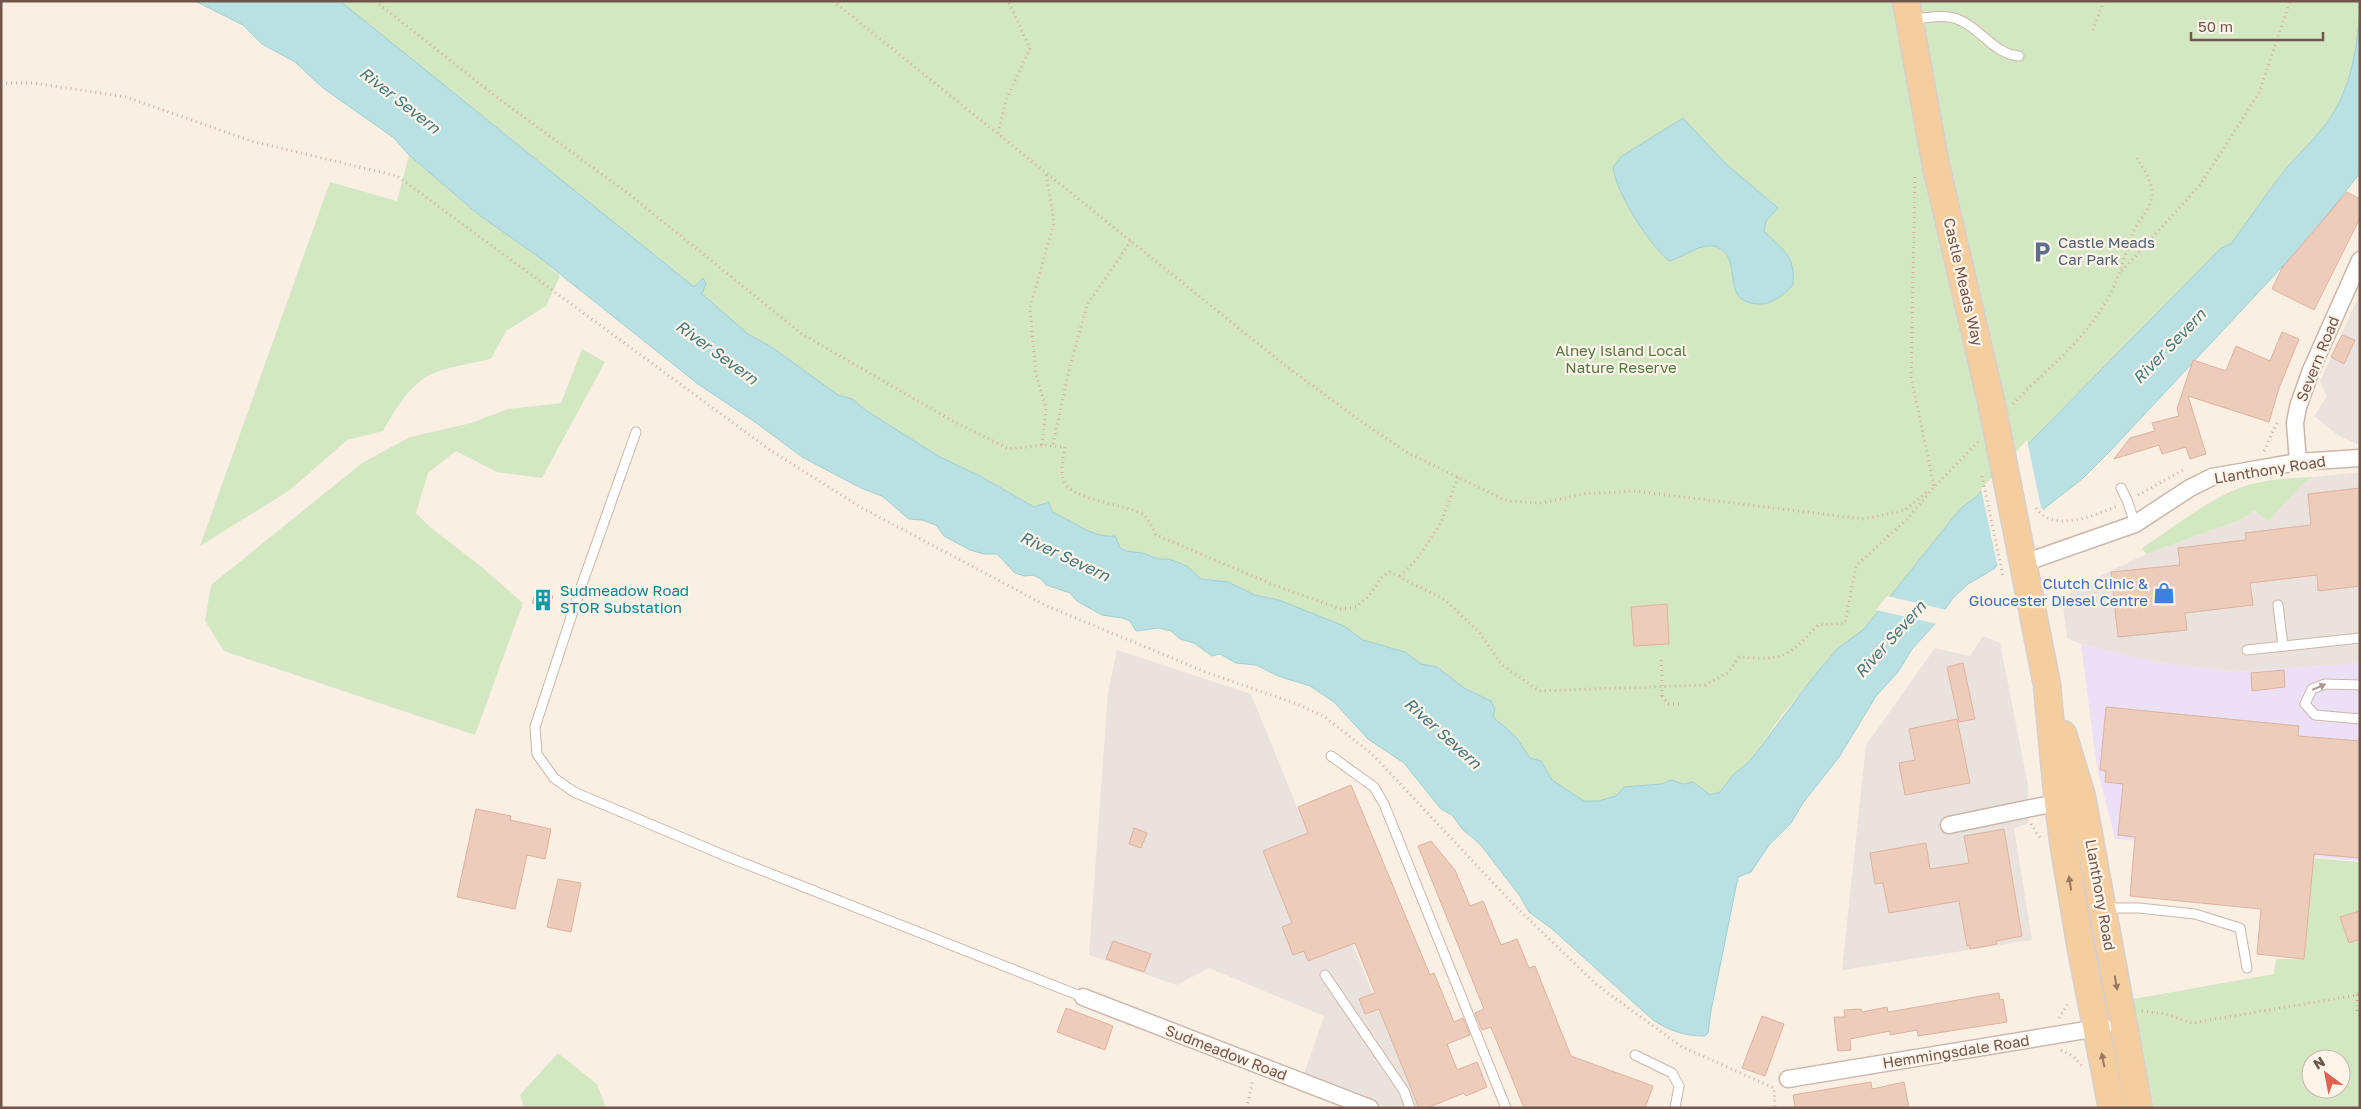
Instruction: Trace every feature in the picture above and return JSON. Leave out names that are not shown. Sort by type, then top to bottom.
[{"type":"main road","name":"Castle Meads Way","points":[[1908,10],[1936,166],[2001,403],[2017,566]]},
{"type":"main road","name":"Llanthony Road","points":[[2017,566],[2047,685],[2070,800],[2089,911],[2096,1028],[2112,1108]]},
{"type":"main road","name":"Llanthony Road","points":[[2089,911],[2123,1024],[2139,1108]]},
{"type":"street","name":"Severn Road","points":[[2298,462],[2296,423],[2298,407],[2311,370],[2360,260]]},
{"type":"street","name":"Llanthony Road","points":[[2017,566],[2135,524],[2190,488],[2212,478],[2298,462],[2360,458]]},
{"type":"street","points":[[1949,825],[2070,800]]},
{"type":"street","name":"Sudmeadow Road","points":[[1083,997],[1370,1108]]},
{"type":"street","name":"Hemmingsdale Road","points":[[1788,1079],[2123,1024]]},
{"type":"lane","points":[[1908,10],[1950,16],[1976,29],[2004,53],[2019,56]]},
{"type":"lane","points":[[636,432],[580,590],[535,727],[537,754],[554,778],[574,792],[728,856],[1083,997]]},
{"type":"lane","points":[[2121,488],[2135,524]]},
{"type":"lane","points":[[2278,605],[2283,646]]},
{"type":"lane","points":[[2247,650],[2360,638]]},
{"type":"lane","points":[[2360,684],[2325,684],[2312,689],[2305,704],[2315,715],[2360,719]]},
{"type":"lane","points":[[1331,756],[1374,787],[1384,804],[1506,1108]]},
{"type":"lane","points":[[2089,911],[2139,908],[2195,914],[2240,928],[2247,968]]},
{"type":"lane","points":[[1325,975],[1404,1091],[1410,1108]]},
{"type":"lane","points":[[1635,1055],[1672,1072],[1679,1086],[1675,1108]]},
{"type":"path","points":[[376,1],[494,95],[630,195],[802,334],[951,420],[1009,449],[1053,444],[1065,446],[1062,464],[1064,481],[1072,492],[1081,496],[1124,506],[1146,516],[1156,535],[1274,585],[1341,609],[1356,607],[1368,597],[1382,577],[1390,572],[1400,576],[1445,600],[1479,632],[1502,666],[1539,691],[1705,685],[1729,672],[1739,657],[1781,658],[1797,648],[1818,626],[1845,623],[1856,566],[1907,519],[1934,486],[1981,438]]},
{"type":"path","points":[[833,1],[1287,367],[1362,422],[1408,452],[1507,501],[1542,503],[1582,494],[1634,491],[1864,519],[1905,510],[1934,486]]},
{"type":"path","points":[[998,133],[1006,100],[1030,48],[1008,1]]},
{"type":"path","points":[[2093,30],[2104,1]]},
{"type":"path","points":[[2120,273],[2200,185],[2259,93],[2290,1]]},
{"type":"path","points":[[1,83],[34,83],[126,97],[251,141],[397,176],[770,450],[862,508],[1047,606],[1208,673],[1298,704],[1324,717],[1372,754],[1514,906],[1597,985],[1682,1047],[1774,1088],[1775,1108]]},
{"type":"path","points":[[2001,403],[2090,326],[2109,297],[2120,273],[2134,230],[2149,206],[2152,194],[2150,178],[2136,157]]},
{"type":"path","points":[[1915,170],[1911,377],[1934,486]]},
{"type":"path","points":[[1042,445],[1046,408],[1036,374],[1030,308],[1054,222],[1046,171]]},
{"type":"path","points":[[1053,444],[1069,370],[1087,305],[1131,241]]},
{"type":"path","points":[[1975,442],[1977,451]]},
{"type":"path","points":[[1981,471],[2017,566]]},
{"type":"path","points":[[1400,576],[1417,559],[1441,523],[1458,476]]},
{"type":"path","points":[[2033,505],[2048,520],[2071,520]]},
{"type":"path","points":[[1661,660],[1662,696],[1668,704],[1679,704]]},
{"type":"path","points":[[2360,991],[2357,995],[2357,1011],[2360,1016]]},
{"type":"path","points":[[2123,1024],[2141,1011],[2166,1014],[2192,1023],[2357,995]]},
{"type":"path","points":[[1247,1108],[1255,1065]]},
{"type":"shaded area","points":[[2360,294],[2360,444],[2357,444],[2339,436],[2314,416],[2327,396],[2320,381]]},
{"type":"shaded area","points":[[2360,472],[2360,663],[2237,672],[2156,662],[2081,644],[2067,638],[2063,606],[2071,590],[2146,554],[2242,519],[2254,510],[2313,477]]},
{"type":"shaded area","points":[[1983,636],[2000,643],[2028,785],[2028,824],[2014,828],[2032,940],[1842,970],[1866,745],[1935,648],[1970,656]]},
{"type":"shaded area","points":[[2081,644],[2156,662],[2237,672],[2360,663],[2360,861],[2115,839],[2097,768]]},
{"type":"shaded area","points":[[1117,650],[1251,694],[1419,1108],[1390,1108],[1303,1077],[1324,1016],[1209,968],[1177,985],[1089,955],[1108,692]]},
{"type":"green space","name":"Alney Island Local Nature Reserve","points":[[339,1],[2360,1],[2360,18],[2352,69],[2340,101],[2321,130],[2285,170],[2231,244],[2221,248],[1864,629],[1837,649],[1782,715],[1750,761],[1733,775],[1720,792],[1710,796],[1704,791],[1671,780],[1661,784],[1624,787],[1616,796],[1598,801],[1584,801],[1552,780],[1541,761],[1530,758],[1516,737],[1493,717],[1491,701],[1464,688],[1437,667],[1421,664],[1405,652],[1363,640],[1344,626],[1274,599],[1255,595],[1228,582],[1200,579],[1187,566],[1169,559],[1158,559],[1144,553],[1126,551],[1052,512],[1049,502],[1034,507],[980,476],[938,456],[867,411],[852,399],[838,395],[773,348],[748,334]]},
{"type":"green space","points":[[409,155],[479,215],[536,255],[560,276],[546,306],[506,331],[491,359],[446,369],[429,375],[406,396],[383,431],[347,440],[290,490],[200,546],[330,182],[397,201]]},
{"type":"green space","points":[[582,349],[605,362],[542,478],[497,472],[456,451],[428,473],[416,513],[430,527],[483,568],[523,603],[475,735],[224,651],[205,621],[211,585],[362,463],[410,437],[471,423],[508,409],[561,403]]},
{"type":"green space","points":[[2313,477],[2302,484],[2268,521],[2254,510],[2242,519],[2146,554],[2142,548],[2207,504],[2234,490],[2264,481]]},
{"type":"green space","points":[[2313,858],[2360,862],[2360,911],[2340,917],[2349,942],[2360,939],[2360,1108],[2154,1108],[2133,999],[2274,974],[2276,959],[2304,959]]},
{"type":"green space","points":[[558,1053],[597,1084],[606,1108],[524,1108],[520,1095]]},
{"type":"water","name":"River Severn","points":[[195,1],[340,1],[694,287],[703,278],[706,283],[702,294],[748,334],[773,348],[838,395],[852,399],[867,411],[938,456],[980,476],[1034,507],[1049,502],[1052,512],[1090,532],[1115,536],[1120,548],[1126,551],[1143,553],[1158,559],[1169,559],[1187,566],[1201,579],[1228,582],[1255,595],[1279,600],[1344,626],[1363,640],[1405,652],[1421,664],[1437,667],[1464,688],[1491,701],[1495,709],[1493,717],[1516,737],[1530,758],[1541,761],[1552,780],[1584,801],[1598,801],[1616,796],[1624,787],[1661,784],[1671,780],[1684,784],[1693,782],[1710,795],[1720,792],[1733,775],[1750,761],[1811,680],[1837,649],[1864,629],[1960,509],[1977,496],[2221,248],[2231,244],[2264,197],[2285,170],[2321,130],[2339,103],[2354,57],[2360,8],[2360,173],[2310,237],[2112,449],[2082,479],[2046,507],[1994,569],[1968,584],[1953,598],[1933,626],[1912,649],[1898,672],[1876,696],[1839,757],[1803,803],[1791,823],[1769,845],[1751,872],[1738,877],[1708,1033],[1705,1036],[1698,1036],[1678,1032],[1653,1020],[1551,928],[1529,912],[1520,896],[1480,844],[1462,829],[1452,815],[1441,809],[1404,763],[1368,739],[1334,702],[1310,686],[1278,676],[1256,665],[1236,663],[1220,654],[1212,656],[1194,643],[1180,639],[1171,631],[1159,628],[1136,631],[1130,621],[1102,615],[1077,601],[1070,593],[1046,585],[1041,579],[1033,575],[1024,576],[1015,573],[997,554],[984,554],[970,550],[944,536],[936,525],[922,520],[909,519],[882,496],[861,488],[802,457],[755,422],[698,384],[536,255],[479,215],[409,155],[394,138],[323,88],[295,62],[262,44],[243,25]]},
{"type":"water","points":[[1683,118],[1726,164],[1778,208],[1766,221],[1764,231],[1787,254],[1792,266],[1793,285],[1773,301],[1757,304],[1745,301],[1738,296],[1730,261],[1725,253],[1717,247],[1705,246],[1669,261],[1643,231],[1620,190],[1613,167],[1622,156]]},
{"type":"pier","points":[[2027,440],[2041,507],[2045,512],[1998,568],[1981,489]]},
{"type":"pier","points":[[1887,596],[1947,610],[1937,624],[1876,610]]},
{"type":"building","points":[[2347,192],[2360,199],[2360,218],[2314,310],[2272,289],[2282,268]]},
{"type":"building","points":[[2282,332],[2299,339],[2279,388],[2269,422],[2188,396],[2206,454],[2190,459],[2186,447],[2162,454],[2159,445],[2114,459],[2130,438],[2155,431],[2152,423],[2179,416],[2177,409],[2193,360],[2226,371],[2236,346],[2270,361]]},
{"type":"building","points":[[2342,335],[2355,340],[2344,364],[2331,357]]},
{"type":"building","points":[[2360,488],[2360,586],[2318,591],[2317,575],[2250,583],[2253,605],[2185,613],[2187,630],[2118,637],[2111,572],[2180,565],[2178,548],[2246,540],[2245,533],[2311,525],[2308,494]]},
{"type":"building","name":"Sudmeadow Road STOR Substation","points":[[537,590],[553,596],[548,609],[532,603]]},
{"type":"building","points":[[1667,604],[1669,644],[1634,646],[1631,607]]},
{"type":"building","points":[[1963,663],[1975,719],[1959,722],[1947,667]]},
{"type":"building","points":[[2284,670],[2285,687],[2252,691],[2251,673]]},
{"type":"building","points":[[2106,707],[2299,726],[2298,736],[2360,741],[2360,858],[2314,854],[2304,959],[2257,954],[2261,909],[2130,896],[2135,837],[2118,835],[2123,784],[2105,782],[2106,771],[2100,770]]},
{"type":"building","points":[[1957,719],[1970,783],[1905,795],[1899,763],[1915,760],[1909,729]]},
{"type":"building","points":[[1351,785],[1430,975],[1434,973],[1454,1022],[1463,1018],[1470,1035],[1447,1044],[1457,1070],[1477,1062],[1487,1087],[1466,1096],[1464,1093],[1427,1108],[1419,1108],[1379,1009],[1365,1014],[1359,999],[1375,993],[1355,943],[1308,961],[1304,951],[1293,955],[1282,927],[1292,923],[1263,851],[1308,833],[1298,807]]},
{"type":"building","points":[[476,809],[511,816],[510,820],[551,829],[545,859],[527,855],[515,909],[457,897]]},
{"type":"building","points":[[1134,828],[1147,833],[1141,848],[1129,844]]},
{"type":"building","points":[[2004,829],[2022,936],[1996,941],[1997,944],[1970,949],[1969,945],[1967,946],[1959,901],[1889,913],[1883,883],[1875,884],[1870,853],[1926,843],[1930,869],[1969,863],[1964,836]]},
{"type":"building","points":[[1431,841],[1455,870],[1470,906],[1483,901],[1501,945],[1517,939],[1529,968],[1535,966],[1571,1056],[1653,1086],[1645,1108],[1524,1108],[1491,1027],[1482,1030],[1475,1013],[1484,1009],[1418,846]]},
{"type":"building","points":[[558,879],[581,883],[571,932],[547,927]]},
{"type":"building","points":[[2360,911],[2360,939],[2349,943],[2340,917]]},
{"type":"building","points":[[1113,941],[1151,954],[1144,972],[1106,959]]},
{"type":"building","points":[[1999,993],[2000,1000],[2003,999],[2007,1022],[1918,1036],[1917,1030],[1890,1035],[1890,1031],[1850,1039],[1851,1050],[1838,1051],[1834,1017],[1845,1017],[1844,1010],[1861,1009],[1862,1012],[1887,1007],[1888,1012]]},
{"type":"building","points":[[1066,1008],[1113,1026],[1105,1050],[1057,1032]]},
{"type":"building","points":[[1762,1016],[1784,1024],[1765,1076],[1742,1068]]},
{"type":"building","points":[[1871,1082],[1872,1089],[1904,1082],[1909,1108],[1795,1108],[1793,1095]]},
{"type":"place","name":"Castle Meads Car Park","points":[[2042,252]]},
{"type":"place","name":"Clutch Clinic & Gloucester Diesel Centre","points":[[2164,593]]},
{"type":"place","name":"Sudmeadow Road STOR Substation","points":[[543,600]]}]
